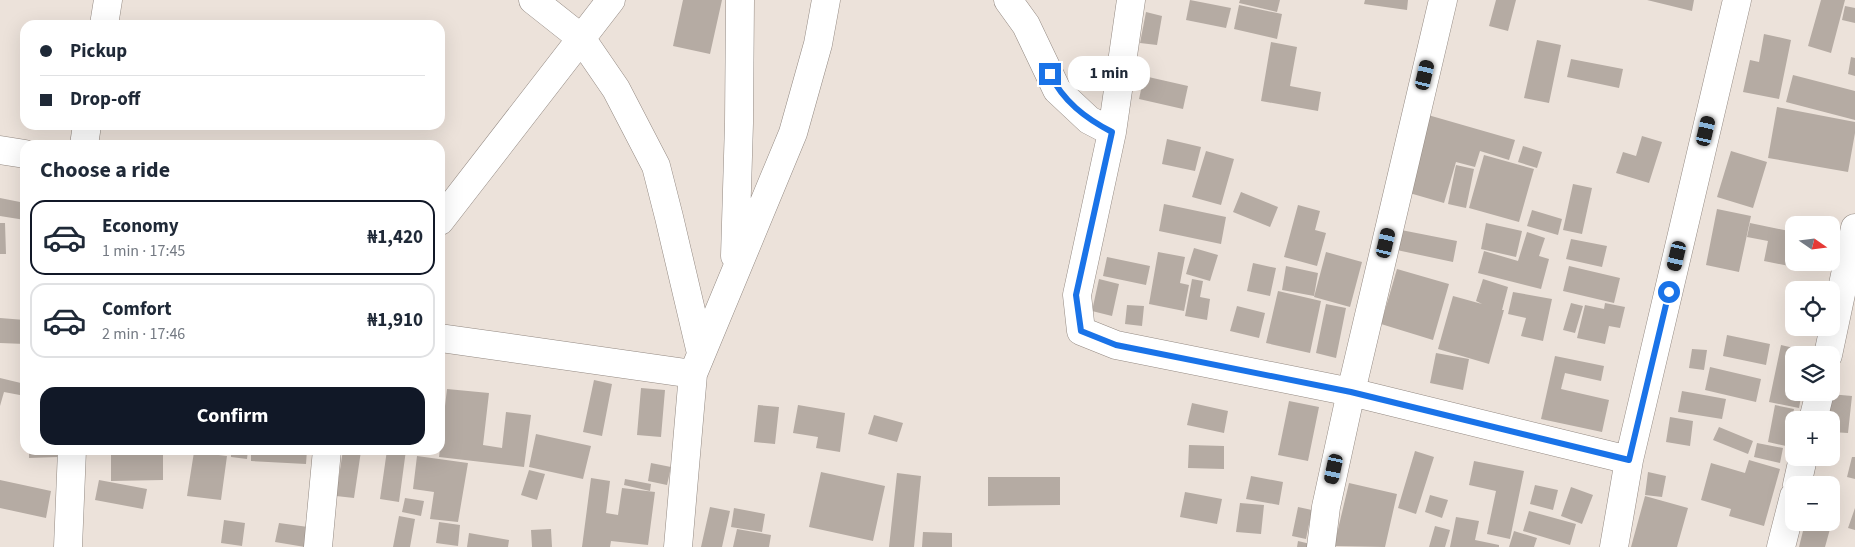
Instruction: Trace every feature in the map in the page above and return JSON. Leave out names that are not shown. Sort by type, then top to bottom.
[{"type":"street","points":[[105,20],[108,0]]},
{"type":"street","points":[[533,0],[581,38],[616,89],[656,166],[670,216],[697,364],[678,547]]},
{"type":"street","points":[[445,215],[611,0]]},
{"type":"street","points":[[734,274],[740,0]]},
{"type":"street","points":[[697,364],[792,133],[818,44],[826,0]]},
{"type":"street","points":[[1008,0],[1026,26],[1058,90],[1089,120],[1112,132]]},
{"type":"street","points":[[1131,0],[1112,132],[1076,295],[1081,331],[1116,345],[1351,392],[1629,460]]},
{"type":"street","points":[[1321,547],[1326,507],[1351,392],[1443,0]]},
{"type":"street","points":[[1614,547],[1629,460],[1737,0]]},
{"type":"street","points":[[0,150],[20,153]]},
{"type":"street","points":[[1830,346],[1855,228]]},
{"type":"street","points":[[445,339],[697,364]]},
{"type":"street","points":[[68,547],[72,455]]},
{"type":"street","points":[[318,547],[327,455]]},
{"type":"street","points":[[1781,547],[1785,531]]},
{"type":"building","points":[[683,0],[722,0],[710,54],[673,46]]},
{"type":"building","points":[[1190,0],[1231,8],[1226,28],[1186,20]]},
{"type":"building","points":[[1240,0],[1280,0],[1277,12],[1239,3]]},
{"type":"building","points":[[1365,0],[1408,0],[1407,10],[1364,4]]},
{"type":"building","points":[[1496,0],[1516,0],[1508,31],[1489,26]]},
{"type":"building","points":[[1647,0],[1694,0],[1692,11]]},
{"type":"building","points":[[1821,0],[1845,0],[1831,53],[1808,46]]},
{"type":"building","points":[[1239,5],[1282,14],[1277,39],[1234,29]]},
{"type":"building","points":[[1845,6],[1855,8],[1855,23],[1842,20]]},
{"type":"building","points":[[1146,12],[1162,16],[1157,45],[1140,43]]},
{"type":"building","points":[[1764,34],[1791,40],[1779,99],[1743,92],[1750,60],[1759,62]]},
{"type":"building","points":[[1537,40],[1561,45],[1549,103],[1524,98]]},
{"type":"building","points":[[1271,42],[1297,47],[1290,86],[1321,92],[1318,111],[1261,101]]},
{"type":"building","points":[[1851,57],[1855,58],[1855,76],[1848,74]]},
{"type":"building","points":[[1571,59],[1623,69],[1619,88],[1567,77]]},
{"type":"building","points":[[1793,75],[1855,91],[1855,120],[1786,102]]},
{"type":"building","points":[[1144,76],[1188,86],[1183,109],[1139,99]]},
{"type":"building","points":[[1777,107],[1855,122],[1855,133],[1848,172],[1768,158]]},
{"type":"building","points":[[1428,115],[1515,140],[1509,160],[1480,151],[1475,167],[1456,162],[1444,203],[1406,192]]},
{"type":"building","points":[[1642,136],[1662,142],[1649,183],[1616,173],[1623,152],[1636,156]]},
{"type":"building","points":[[1167,139],[1201,147],[1195,171],[1162,164]]},
{"type":"building","points":[[1523,146],[1542,152],[1537,168],[1518,162]]},
{"type":"building","points":[[1206,151],[1234,159],[1221,205],[1192,197]]},
{"type":"building","points":[[1731,151],[1767,162],[1753,208],[1717,197]]},
{"type":"building","points":[[1484,155],[1534,169],[1519,222],[1469,208]]},
{"type":"building","points":[[1456,165],[1474,169],[1466,208],[1448,204]]},
{"type":"building","points":[[1573,184],[1592,188],[1582,234],[1563,230]]},
{"type":"building","points":[[1241,192],[1278,207],[1270,227],[1233,212]]},
{"type":"building","points":[[0,198],[20,202],[20,219],[0,216]]},
{"type":"building","points":[[1164,204],[1226,217],[1221,244],[1159,231]]},
{"type":"building","points":[[1298,205],[1320,211],[1315,230],[1326,233],[1317,266],[1284,257]]},
{"type":"building","points":[[1717,209],[1751,216],[1739,272],[1706,265]]},
{"type":"building","points":[[1532,210],[1562,219],[1558,235],[1527,226]]},
{"type":"building","points":[[0,223],[5,223],[6,254],[0,254]]},
{"type":"building","points":[[1486,223],[1522,231],[1516,257],[1481,249]]},
{"type":"building","points":[[1750,223],[1785,230],[1785,265],[1764,261],[1768,241],[1747,237]]},
{"type":"building","points":[[1396,229],[1457,241],[1453,262],[1392,249]]},
{"type":"building","points":[[1527,232],[1545,238],[1539,256],[1549,259],[1541,289],[1478,273],[1484,251],[1518,261]]},
{"type":"building","points":[[1571,239],[1607,246],[1602,267],[1566,259]]},
{"type":"building","points":[[1194,248],[1218,255],[1210,281],[1186,274]]},
{"type":"building","points":[[1158,252],[1185,257],[1180,283],[1189,285],[1184,311],[1149,304]]},
{"type":"building","points":[[1326,252],[1362,262],[1350,307],[1314,297]]},
{"type":"building","points":[[1107,257],[1150,266],[1146,285],[1103,276]]},
{"type":"building","points":[[1253,263],[1276,268],[1270,296],[1247,291]]},
{"type":"building","points":[[1286,266],[1318,273],[1314,296],[1282,290]]},
{"type":"building","points":[[1569,266],[1620,278],[1614,303],[1563,291]]},
{"type":"building","points":[[1397,269],[1449,284],[1433,340],[1381,324]]},
{"type":"building","points":[[1099,279],[1119,284],[1112,316],[1092,311]]},
{"type":"building","points":[[1192,279],[1203,281],[1200,297],[1210,299],[1207,320],[1185,316]]},
{"type":"building","points":[[1483,279],[1508,287],[1502,310],[1504,310],[1489,364],[1438,349],[1453,296],[1482,304],[1476,301]]},
{"type":"building","points":[[1278,291],[1321,301],[1310,353],[1266,343]]},
{"type":"building","points":[[1513,292],[1552,299],[1543,341],[1521,336],[1526,318],[1508,314]]},
{"type":"building","points":[[1571,303],[1583,306],[1575,333],[1563,330]]},
{"type":"building","points":[[1605,303],[1625,307],[1620,328],[1609,326],[1605,344],[1577,338],[1585,305],[1604,309]]},
{"type":"building","points":[[1326,304],[1346,308],[1336,358],[1316,353]]},
{"type":"building","points":[[1127,305],[1144,306],[1142,326],[1125,324]]},
{"type":"building","points":[[1237,306],[1265,313],[1259,338],[1230,331]]},
{"type":"building","points":[[0,318],[20,320],[20,344],[0,343]]},
{"type":"building","points":[[1727,335],[1770,344],[1766,365],[1723,356]]},
{"type":"building","points":[[1781,345],[1785,346],[1785,401],[1800,401],[1799,408],[1769,402]]},
{"type":"building","points":[[1692,349],[1707,350],[1704,370],[1689,368]]},
{"type":"building","points":[[1436,353],[1469,359],[1463,390],[1430,383]]},
{"type":"building","points":[[1555,356],[1604,366],[1601,381],[1565,373],[1561,389],[1609,400],[1602,432],[1541,419]]},
{"type":"building","points":[[1710,367],[1761,379],[1756,402],[1705,390]]},
{"type":"building","points":[[0,378],[20,383],[20,395],[4,392],[0,406]]},
{"type":"building","points":[[594,380],[612,384],[602,436],[583,432]]},
{"type":"building","points":[[641,388],[665,390],[661,437],[637,435]]},
{"type":"building","points":[[447,389],[489,393],[483,445],[502,448],[506,412],[531,415],[524,467],[439,457],[439,455],[445,455]]},
{"type":"building","points":[[1682,391],[1726,399],[1722,419],[1678,412]]},
{"type":"building","points":[[1840,395],[1852,396],[1848,433],[1840,433],[1840,411],[1828,411],[1829,401],[1840,401]]},
{"type":"building","points":[[1289,401],[1319,407],[1308,461],[1278,455]]},
{"type":"building","points":[[1192,403],[1228,411],[1224,433],[1187,425]]},
{"type":"building","points":[[758,405],[779,407],[775,444],[754,442]]},
{"type":"building","points":[[798,405],[845,413],[840,452],[816,448],[818,437],[793,433]]},
{"type":"building","points":[[1775,405],[1794,409],[1794,411],[1785,411],[1785,446],[1768,442]]},
{"type":"building","points":[[874,415],[903,423],[897,442],[868,434]]},
{"type":"building","points":[[1670,417],[1693,421],[1690,446],[1666,442]]},
{"type":"building","points":[[1719,427],[1753,441],[1748,454],[1713,440]]},
{"type":"building","points":[[536,434],[591,446],[583,479],[529,467]]},
{"type":"building","points":[[1757,443],[1783,448],[1780,463],[1754,457]]},
{"type":"building","points":[[1189,445],[1224,446],[1224,469],[1188,468]]},
{"type":"building","points":[[1415,451],[1434,457],[1416,514],[1398,508]]},
{"type":"building","points":[[29,455],[58,455],[58,457],[29,458]]},
{"type":"building","points":[[111,455],[163,455],[163,480],[111,481]]},
{"type":"building","points":[[194,455],[227,456],[221,500],[187,496]]},
{"type":"building","points":[[231,455],[247,455],[247,459],[231,457]]},
{"type":"building","points":[[251,455],[307,455],[306,464],[251,461]]},
{"type":"building","points":[[342,455],[360,455],[354,498],[336,496]]},
{"type":"building","points":[[386,455],[405,455],[399,502],[380,499]]},
{"type":"building","points":[[417,456],[468,463],[458,522],[430,519],[434,492],[413,489]]},
{"type":"building","points":[[1852,457],[1855,457],[1855,479],[1847,477]]},
{"type":"building","points":[[1749,460],[1780,469],[1764,526],[1729,516],[1731,509],[1701,500],[1711,463],[1745,473]]},
{"type":"building","points":[[1474,461],[1524,471],[1510,539],[1487,534],[1496,491],[1469,485]]},
{"type":"building","points":[[651,463],[671,467],[667,485],[648,481]]},
{"type":"building","points":[[529,470],[545,474],[537,500],[521,495]]},
{"type":"building","points":[[821,472],[885,486],[873,541],[809,527]]},
{"type":"building","points":[[1648,472],[1666,476],[1662,497],[1645,495]]},
{"type":"building","points":[[897,473],[921,476],[914,547],[889,547]]},
{"type":"building","points":[[1251,476],[1283,482],[1279,505],[1246,499]]},
{"type":"building","points":[[988,477],[1060,477],[1060,505],[988,506]]},
{"type":"building","points":[[591,478],[610,481],[606,513],[618,515],[622,488],[655,492],[648,545],[611,541],[610,547],[582,547]]},
{"type":"building","points":[[625,479],[651,484],[650,491],[624,485]]},
{"type":"building","points":[[0,480],[51,491],[46,518],[0,508]]},
{"type":"building","points":[[99,480],[147,489],[143,509],[95,500]]},
{"type":"building","points":[[1349,483],[1397,494],[1385,547],[1334,546]]},
{"type":"building","points":[[1535,485],[1558,490],[1553,510],[1530,504]]},
{"type":"building","points":[[1571,487],[1593,495],[1582,524],[1561,516]]},
{"type":"building","points":[[1185,492],[1222,499],[1217,524],[1180,517]]},
{"type":"building","points":[[1430,495],[1448,500],[1442,518],[1425,512]]},
{"type":"building","points":[[1645,496],[1688,508],[1677,547],[1631,547]]},
{"type":"building","points":[[405,498],[424,501],[421,516],[402,512]]},
{"type":"building","points":[[1240,503],[1264,505],[1261,534],[1236,532]]},
{"type":"building","points":[[710,507],[730,511],[722,547],[701,547]]},
{"type":"building","points":[[1298,507],[1312,510],[1306,539],[1292,536]]},
{"type":"building","points":[[734,508],[765,514],[762,532],[731,527]]},
{"type":"building","points":[[1855,508],[1855,530],[1848,528]]},
{"type":"building","points":[[1529,511],[1576,524],[1570,545],[1523,531]]},
{"type":"building","points":[[399,516],[415,519],[410,547],[393,547]]},
{"type":"building","points":[[1456,517],[1479,521],[1475,540],[1499,545],[1499,547],[1450,547]]},
{"type":"building","points":[[224,520],[245,523],[242,546],[221,543]]},
{"type":"building","points":[[439,522],[460,525],[458,546],[436,543]]},
{"type":"building","points":[[279,523],[308,527],[305,547],[275,542]]},
{"type":"building","points":[[1435,526],[1450,530],[1445,547],[1429,547]]},
{"type":"building","points":[[551,529],[552,547],[532,547],[531,530]]},
{"type":"building","points":[[737,529],[771,535],[769,547],[733,547]]},
{"type":"building","points":[[1514,531],[1537,538],[1534,547],[1509,547]]},
{"type":"building","points":[[1803,531],[1829,531],[1825,547],[1799,547]]},
{"type":"building","points":[[923,532],[952,533],[952,547],[922,547]]},
{"type":"building","points":[[469,533],[509,540],[508,547],[467,547]]},
{"type":"building","points":[[1298,541],[1319,546],[1319,547],[1297,547]]},
{"type":"route","points":[[1050,74],[1058,90],[1089,120],[1112,132],[1076,295],[1081,331],[1116,345],[1351,392],[1629,460],[1669,292]]}]
